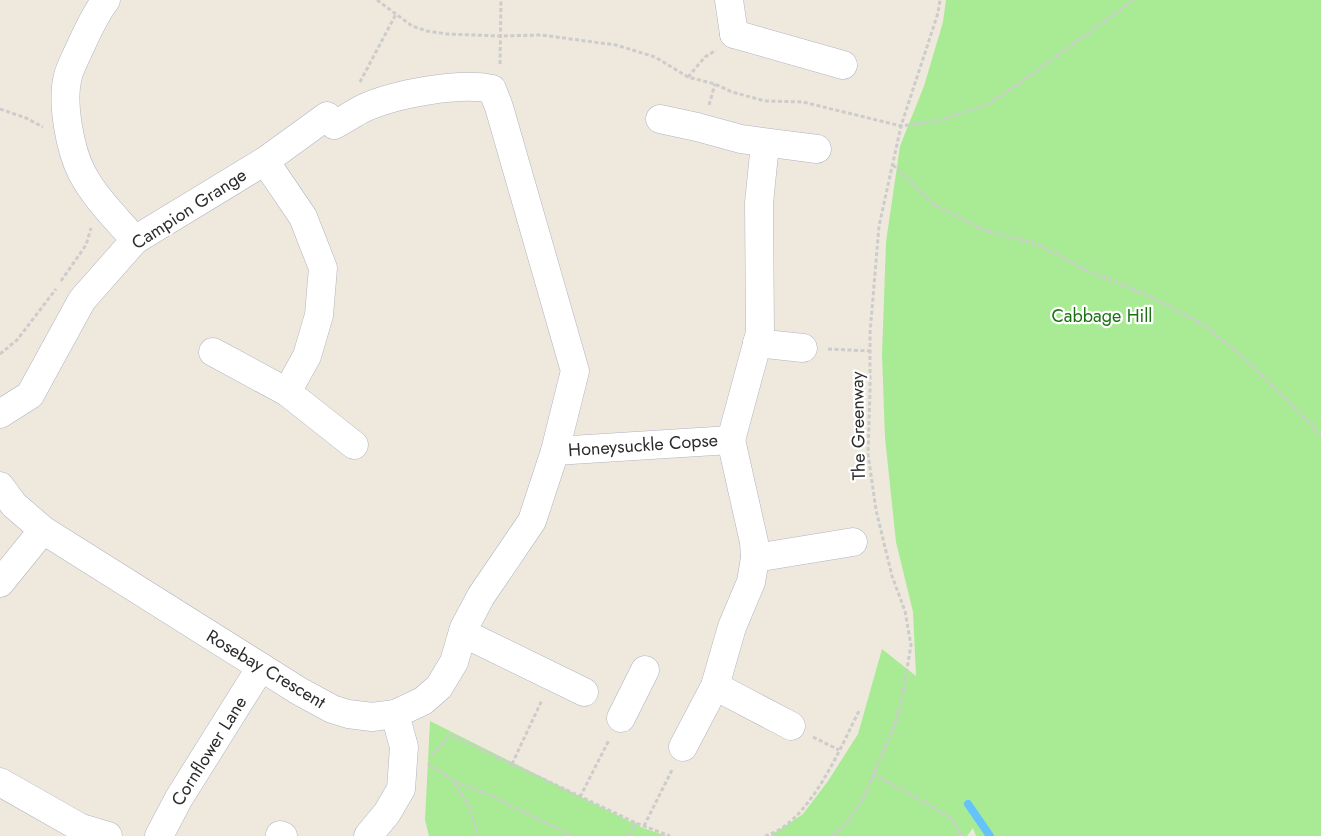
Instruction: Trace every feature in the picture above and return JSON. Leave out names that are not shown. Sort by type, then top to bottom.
[{"type":"street","points":[[106,0],[96,13],[68,76],[66,97],[68,124],[75,158],[83,175],[135,240]]},
{"type":"street","points":[[729,0],[725,43],[843,65]]},
{"type":"street","name":"Campion Grange","points":[[0,414],[30,395],[82,300],[135,240],[265,161],[328,116],[334,125],[365,108],[406,94],[469,87],[492,88],[496,99]]},
{"type":"street","name":"Rosebay Crescent","points":[[0,486],[14,505],[43,530],[298,691],[348,714],[372,717],[396,714],[422,701],[439,687],[454,662],[463,633],[481,596],[532,521],[555,451],[575,371],[496,99]]},
{"type":"street","points":[[660,119],[765,144],[817,149]]},
{"type":"street","name":"Honeysuckle Copse","points":[[683,747],[715,686],[732,627],[751,582],[755,558],[754,542],[731,440],[760,333],[758,203],[765,144]]},
{"type":"street","points":[[265,161],[304,217],[323,268],[319,315],[308,356],[287,392]]},
{"type":"street","points":[[757,343],[803,348]]},
{"type":"street","points":[[213,352],[287,392],[354,446]]},
{"type":"street","name":"Honeysuckle Copse","points":[[555,451],[731,440]]},
{"type":"street","points":[[0,583],[43,530]]},
{"type":"street","points":[[755,558],[853,542]]},
{"type":"street","points":[[463,633],[584,692]]},
{"type":"street","name":"Cornflower Lane","points":[[159,836],[179,798],[261,667]]},
{"type":"street","points":[[621,718],[645,670]]},
{"type":"street","points":[[715,686],[791,726]]},
{"type":"street","points":[[368,836],[387,812],[401,789],[404,746],[396,714]]},
{"type":"street","points":[[0,782],[78,832],[108,836]]},
{"type":"path","points":[[377,0],[412,26],[426,31],[447,34],[499,36],[541,35],[616,45],[655,57],[688,77],[715,84],[732,92],[765,101],[803,102],[901,126],[937,121],[986,106],[1051,61],[1133,0]]},
{"type":"path","points":[[496,99],[500,63],[501,0]]},
{"type":"path","name":"The Greenway","points":[[833,836],[848,821],[864,797],[896,724],[911,646],[905,611],[892,576],[876,510],[868,454],[870,333],[878,226],[901,126],[938,13],[940,0]]},
{"type":"path","points":[[357,88],[396,14]]},
{"type":"path","points":[[688,77],[705,57],[725,43]]},
{"type":"path","points":[[0,110],[26,118],[45,128]]},
{"type":"path","points":[[893,165],[933,204],[984,230],[1037,244],[1088,271],[1143,293],[1203,324],[1246,360],[1311,424],[1321,437]]},
{"type":"path","points":[[0,354],[17,340],[48,301],[86,245],[94,219]]},
{"type":"path","points":[[803,348],[870,351]]},
{"type":"path","points":[[512,764],[553,677]]},
{"type":"path","points":[[765,836],[799,813],[820,787],[860,709]]},
{"type":"path","points":[[580,797],[621,718]]},
{"type":"path","points":[[425,760],[451,735],[636,823],[670,836]]},
{"type":"path","points":[[644,826],[683,747]]},
{"type":"path","points":[[874,776],[900,788],[951,818],[962,836]]},
{"type":"path","points":[[478,836],[469,806],[454,781],[572,836]]},
{"type":"path","points":[[629,836],[636,823]]},
{"type":"green space","name":"Cabbage Hill","points":[[946,0],[1321,0],[1321,836],[976,836],[973,828],[967,836],[770,836],[803,814],[828,781],[858,734],[882,649],[916,676],[913,612],[896,542],[885,438],[882,355],[886,242],[900,146],[924,86],[943,22]]},
{"type":"green space","points":[[430,721],[643,828],[667,836],[429,836],[425,820]]},
{"type":"waterway","points":[[968,804],[990,836]]}]
